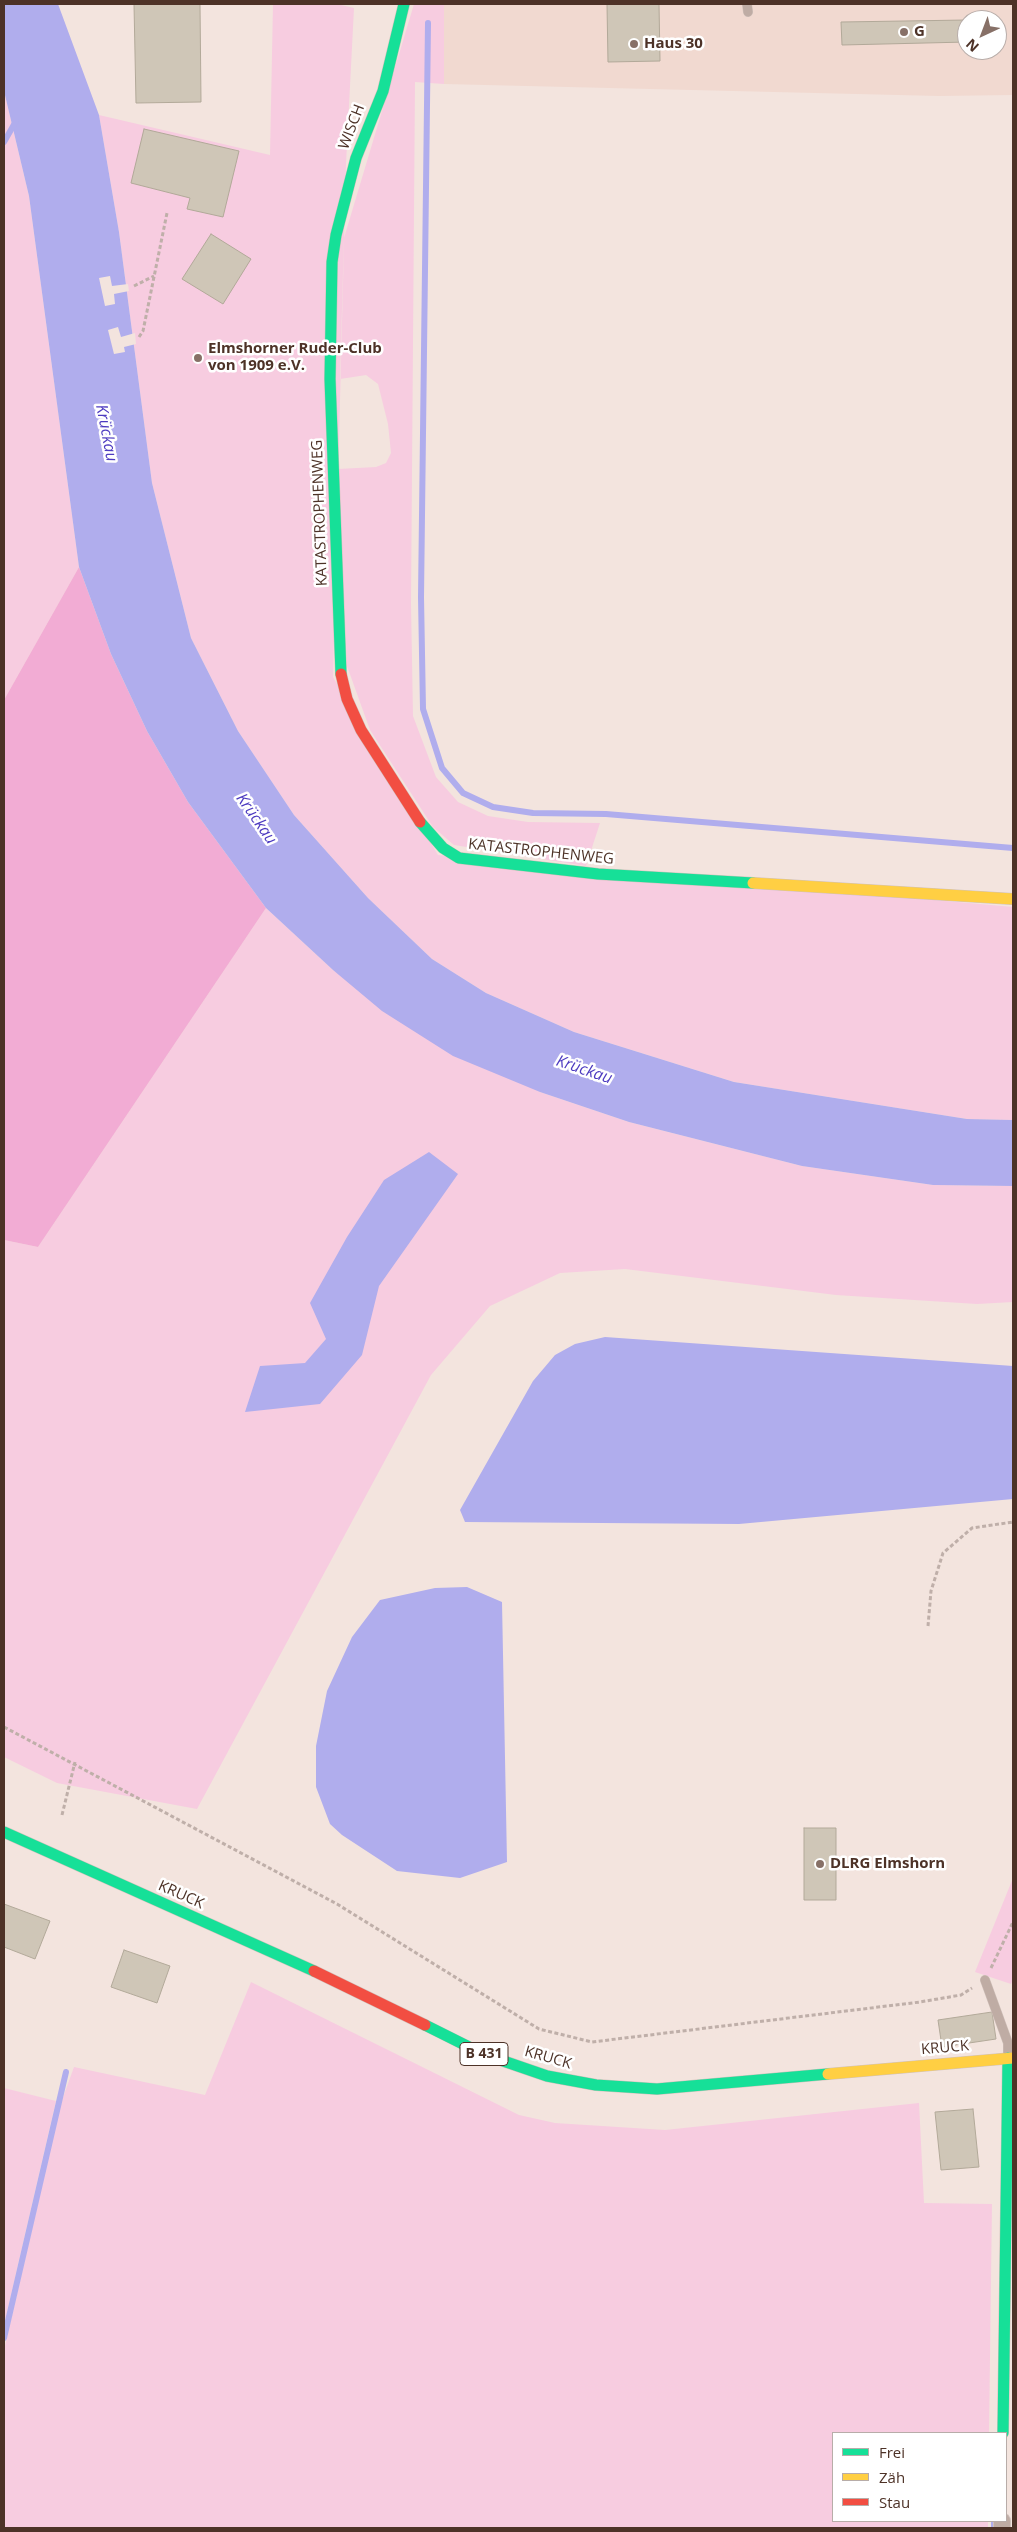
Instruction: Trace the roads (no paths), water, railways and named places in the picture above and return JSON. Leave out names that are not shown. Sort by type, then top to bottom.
[{"type":"street","name":"WISCH","points":[[332,262],[345,195],[356,158],[383,91],[404,4]]},
{"type":"street","name":"KATASTROPHENWEG","points":[[332,262],[330,379],[340,672],[347,699],[361,730],[418,819],[443,848],[459,858],[598,874],[1013,899]]},
{"type":"street","name":"KRUCK","points":[[4,1832],[312,1970],[483,2054],[547,2076],[596,2085],[657,2089],[1011,2058]]},
{"type":"street","points":[[1003,2432],[1011,2058]]},
{"type":"lane","points":[[985,1980],[1008,2043],[1011,2058]]},
{"type":"water","name":"Krückau","points":[[4,4],[58,4],[99,115],[119,232],[152,483],[191,638],[238,731],[294,815],[368,898],[432,959],[486,993],[574,1032],[734,1082],[967,1119],[1013,1120],[1013,1186],[933,1185],[802,1166],[629,1122],[540,1092],[453,1056],[382,1011],[333,970],[266,908],[188,802],[147,731],[111,654],[79,567],[29,196],[4,91]]},
{"type":"water","points":[[429,1152],[458,1174],[379,1286],[362,1355],[320,1404],[245,1412],[260,1366],[305,1363],[326,1339],[310,1303],[347,1237],[384,1180]]},
{"type":"water","points":[[605,1337],[1013,1366],[1013,1499],[739,1524],[465,1522],[460,1510],[533,1381],[555,1355],[575,1344]]},
{"type":"water","points":[[467,1587],[502,1602],[507,1862],[460,1878],[397,1871],[342,1835],[330,1824],[316,1787],[316,1746],[327,1691],[352,1637],[380,1600],[435,1588]]},
{"type":"waterway","points":[[428,23],[421,597],[423,709],[442,768],[463,793],[493,807],[533,813],[606,814],[1013,848]]},
{"type":"waterway","points":[[4,142],[16,121]]},
{"type":"waterway","points":[[4,2338],[66,2072]]},
{"type":"waterway","points":[[994,2522],[994,2528]]},
{"type":"place","name":"G","points":[[904,32]]},
{"type":"place","name":"Haus 30","points":[[634,44]]},
{"type":"place","name":"Elmshorner Ruder-Club von 1909 e.V.","points":[[198,358]]},
{"type":"place","name":"DLRG Elmshorn","points":[[820,1864]]}]
